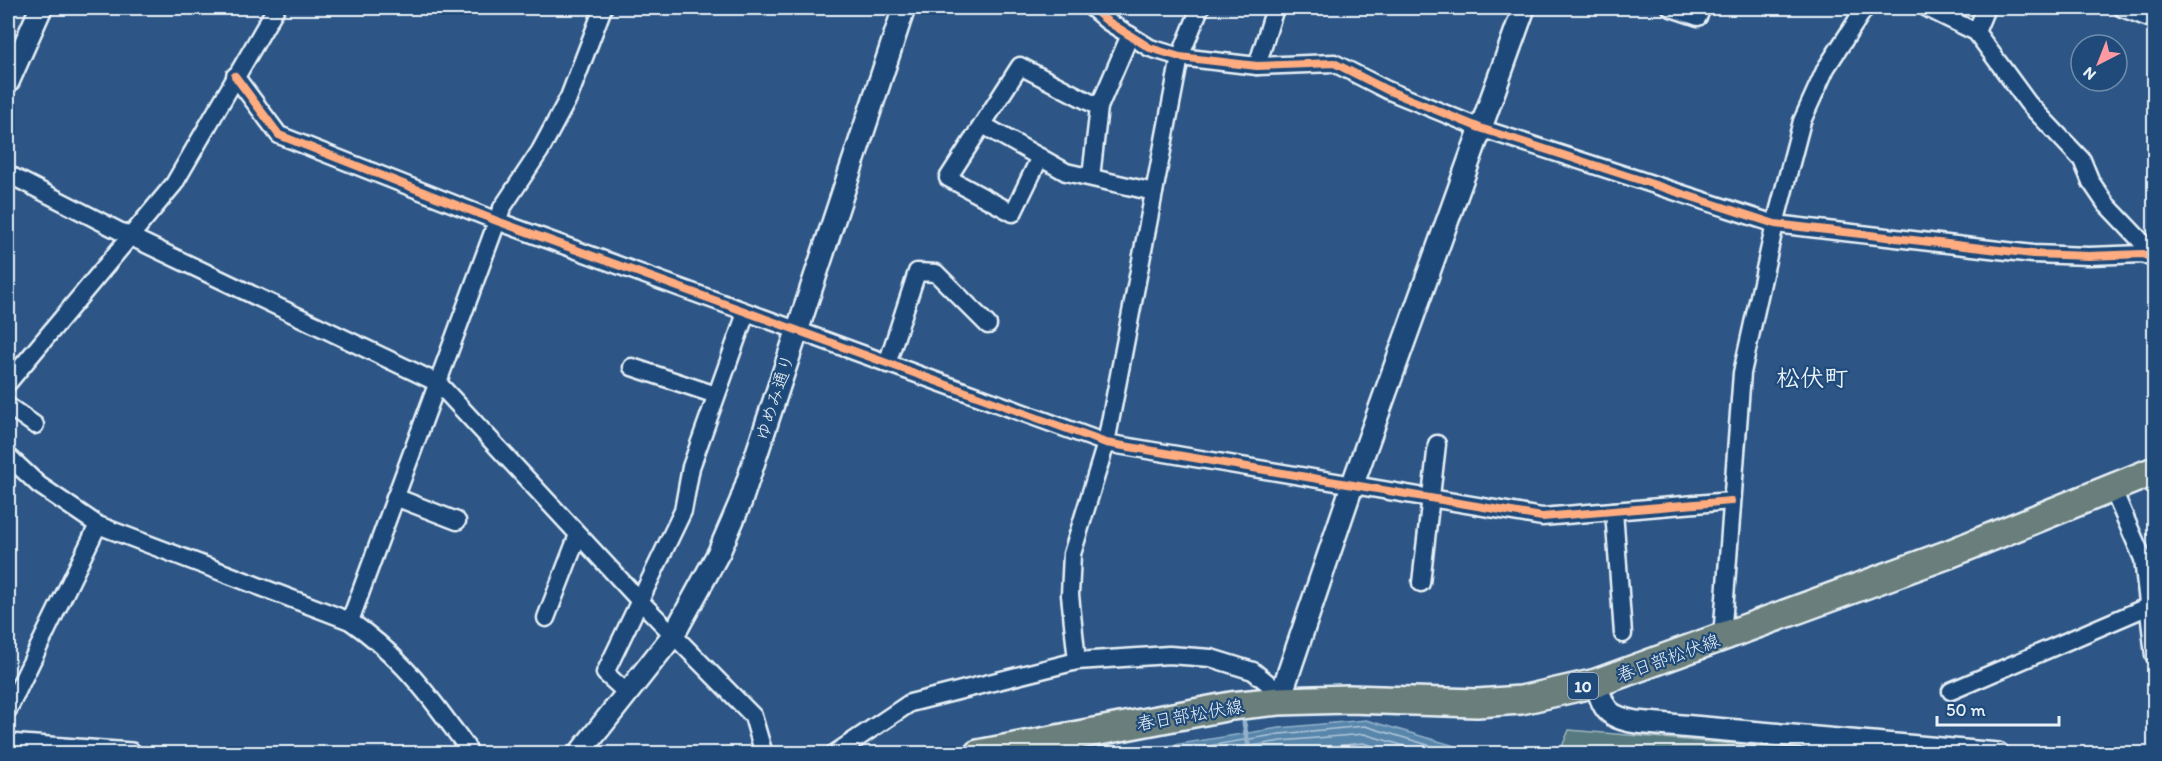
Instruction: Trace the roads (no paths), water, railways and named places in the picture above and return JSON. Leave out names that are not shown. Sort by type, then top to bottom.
[{"type":"main road","name":"春日部松伏線","points":[[978,753],[1231,706],[1279,701],[1349,699],[1477,704],[1521,700],[1596,683],[1940,557],[2154,471]]},
{"type":"street","points":[[8,82],[41,8]]},
{"type":"street","points":[[8,383],[174,184],[276,8]]},
{"type":"street","points":[[350,621],[497,221],[569,97],[603,8]]},
{"type":"street","name":"ゆめみ通り","points":[[579,753],[674,634],[714,561],[741,501],[904,8]]},
{"type":"street","points":[[1092,8],[1107,21],[1150,48],[1180,57],[1257,66],[1334,63],[1387,90],[1480,128],[1775,224],[2033,254],[2149,256]]},
{"type":"street","points":[[1077,661],[1070,595],[1072,554],[1106,443],[1180,57],[1200,8]]},
{"type":"street","points":[[1257,66],[1275,8]]},
{"type":"street","points":[[1279,701],[1352,486],[1524,8]]},
{"type":"street","points":[[1671,8],[1698,17],[1702,8]]},
{"type":"street","points":[[1722,638],[1742,373],[1775,224],[1802,121],[1826,68],[1865,8]]},
{"type":"street","points":[[1927,8],[1976,32],[2028,103],[2082,160],[2091,182],[2106,204],[2143,243],[2149,256]]},
{"type":"street","points":[[1976,32],[1986,8]]},
{"type":"street","points":[[2122,8],[2154,20]]},
{"type":"street","points":[[1091,177],[1099,107],[1130,35]]},
{"type":"street","points":[[1040,157],[1013,213],[948,178],[1020,66],[1099,107]]},
{"type":"street","points":[[235,76],[279,135],[497,221],[796,332],[1106,443],[1542,517],[1731,501]]},
{"type":"street","points":[[983,125],[1066,172],[1154,192]]},
{"type":"street","points":[[8,174],[129,236],[438,383],[640,601],[753,716],[764,753]]},
{"type":"street","points":[[2149,256],[2154,241]]},
{"type":"street","points":[[886,364],[917,272],[936,273],[988,325]]},
{"type":"street","points":[[628,694],[605,673],[683,511],[691,467],[746,313]]},
{"type":"street","points":[[632,367],[716,395]]},
{"type":"street","points":[[8,406],[35,425]]},
{"type":"street","points":[[1421,583],[1437,444]]},
{"type":"street","points":[[8,456],[39,485],[98,525],[350,621],[381,643],[405,667],[470,753]]},
{"type":"street","points":[[2113,489],[2143,559],[2154,654]]},
{"type":"street","points":[[395,497],[457,521]]},
{"type":"street","points":[[1614,511],[1623,634]]},
{"type":"street","points":[[8,710],[98,525]]},
{"type":"street","points":[[546,618],[578,535]]},
{"type":"street","points":[[1951,691],[2149,606]]},
{"type":"street","points":[[834,753],[910,703],[1077,661],[1169,655],[1211,658],[1253,670],[1269,684],[1279,701]]},
{"type":"street","points":[[1596,683],[1603,705],[1616,718],[1836,747],[1998,753]]},
{"type":"street","points":[[8,745],[131,753]]},
{"type":"water","points":[[1366,720],[1479,753],[1124,753],[1279,728]]},
{"type":"waterway","points":[[1244,723],[1250,754]]},
{"type":"district","name":"松伏町","points":[[1812,378]]}]
